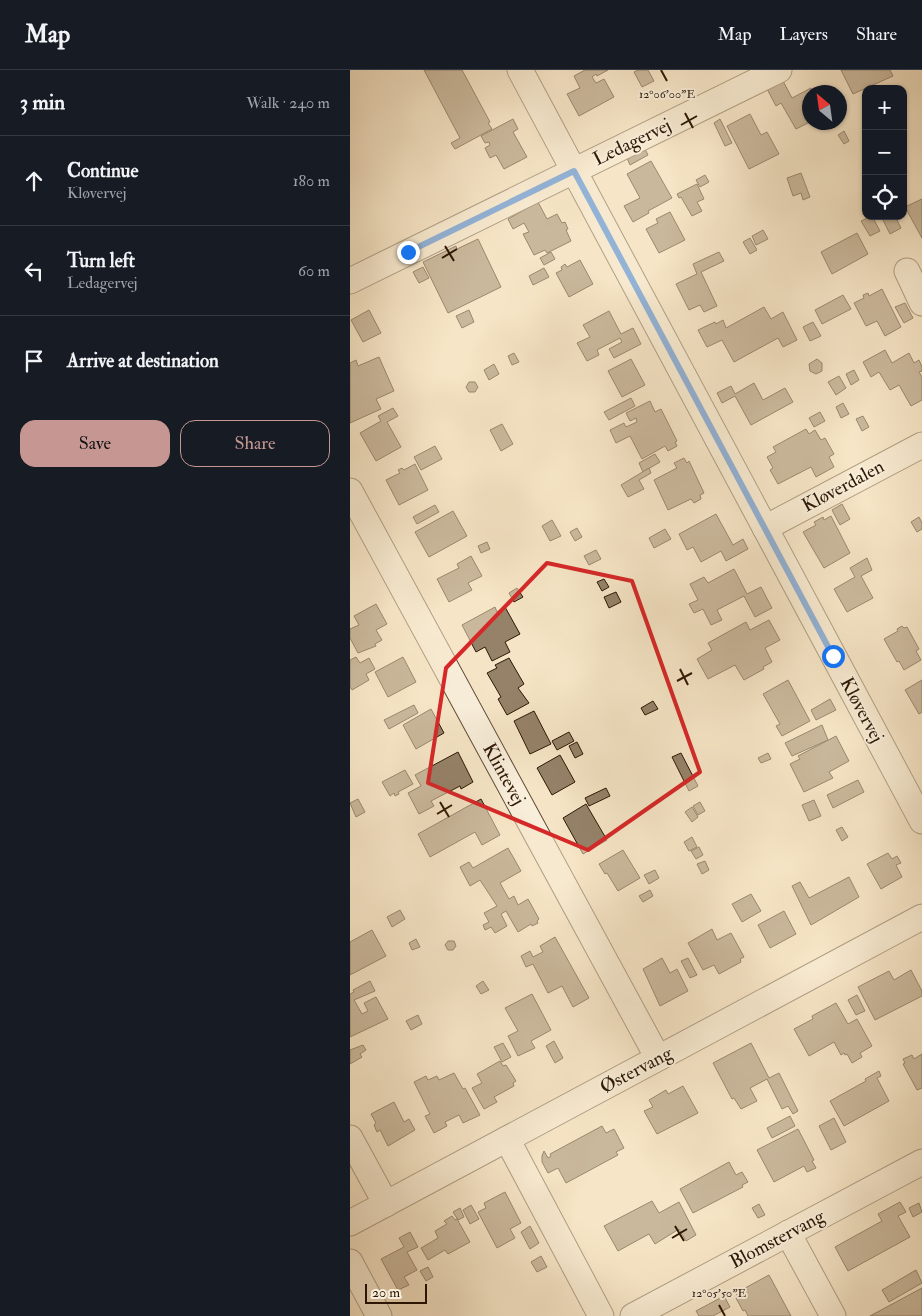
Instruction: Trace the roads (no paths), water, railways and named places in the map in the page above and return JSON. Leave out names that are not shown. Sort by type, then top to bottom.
[{"type":"street","name":"Kløvervej","points":[[520,70],[922,821]]},
{"type":"street","name":"Ledagervej","points":[[350,281],[779,70]]},
{"type":"street","points":[[908,271],[922,303]]},
{"type":"street","name":"Kløverdalen","points":[[765,528],[922,445]]},
{"type":"street","name":"Klintevej","points":[[350,491],[658,1058]]},
{"type":"street","name":"Østervang","points":[[350,1223],[922,917]]},
{"type":"street","points":[[350,1138],[386,1204]]},
{"type":"street","points":[[507,1139],[601,1316]]},
{"type":"street","name":"Blomstervang","points":[[633,1316],[922,1162]]},
{"type":"street","points":[[788,1233],[834,1316]]},
{"type":"street","points":[[350,1262],[379,1316]]}]
